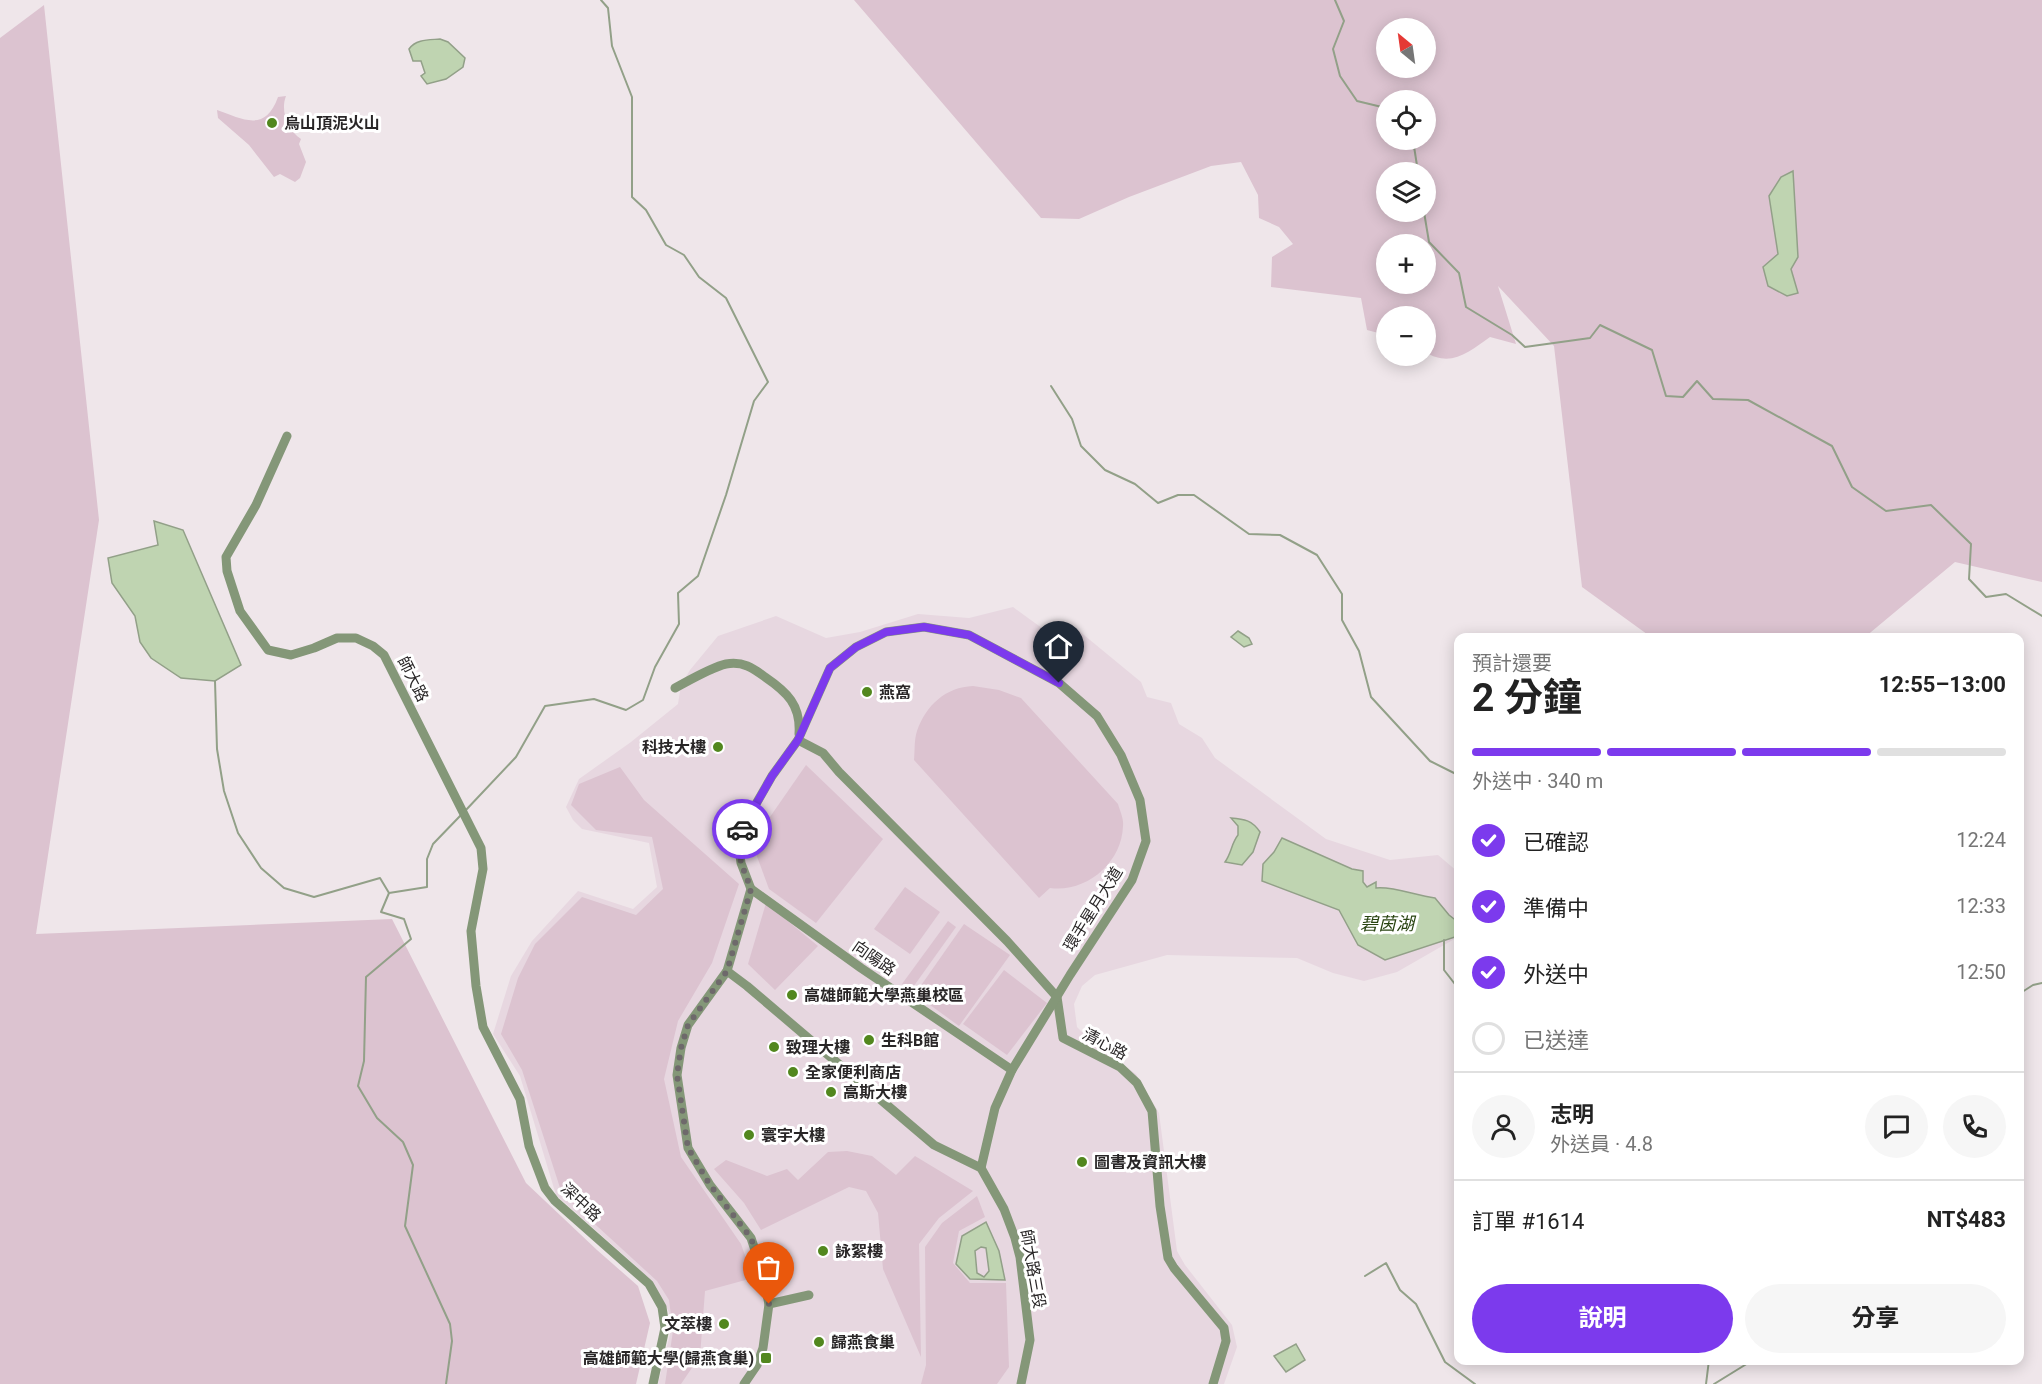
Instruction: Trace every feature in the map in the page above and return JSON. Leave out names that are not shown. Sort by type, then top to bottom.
[{"type":"street","name":"師大路","points":[[286,436],[256,505],[226,557],[240,611],[268,650],[291,655],[337,638],[356,638],[374,646],[384,655],[481,848],[483,869],[471,931],[476,986],[483,1027]]},
{"type":"street","name":"環手星月大道","points":[[751,889],[741,863],[738,840],[745,823],[772,776],[798,740],[830,668],[856,647],[886,632],[924,627],[969,635],[1059,683],[1097,716],[1121,755],[1140,800],[1146,841],[1132,880],[1012,1070],[995,1108],[981,1168]]},
{"type":"street","points":[[675,688],[726,664],[748,664],[786,691],[800,724],[798,740],[823,753],[839,772],[1007,941],[1057,997]]},
{"type":"street","points":[[744,1384],[757,1365],[764,1348],[769,1304],[762,1271],[751,1238],[710,1185],[688,1148],[677,1075],[681,1048],[688,1025],[727,971],[751,889]]},
{"type":"street","name":"向陽路","points":[[751,889],[861,968],[1012,1070]]},
{"type":"street","points":[[727,971],[934,1145],[981,1168]]},
{"type":"street","name":"清心路","points":[[1057,997],[1063,1038],[1120,1067],[1137,1083],[1152,1111],[1160,1206],[1168,1258],[1174,1269],[1224,1329],[1226,1341],[1213,1384]]},
{"type":"street","name":"深中路","points":[[483,1027],[520,1099],[529,1146],[545,1188],[555,1201],[649,1284],[662,1307],[665,1328],[653,1384]]},
{"type":"street","name":"師大路三段","points":[[981,1168],[1004,1209],[1020,1257],[1030,1340],[1023,1383]]},
{"type":"street","points":[[769,1304],[809,1295]]},
{"type":"shaded area","points":[[854,0],[2042,0],[2042,582],[1955,562],[1870,633],[1645,633],[1582,587],[1554,346],[1498,286],[1516,344],[1490,337],[1467,353],[1451,358],[1436,357],[1436,306],[1376,306],[1376,332],[1367,330],[1361,298],[1271,287],[1272,257],[1293,244],[1279,227],[1259,218],[1258,195],[1241,162],[1211,166],[1079,219],[1041,218]]},
{"type":"shaded area","points":[[44,5],[99,520],[36,934],[392,919],[526,1183],[638,1286],[650,1323],[636,1384],[0,1384],[0,38]]},
{"type":"shaded area","points":[[286,96],[284,108],[286,120],[292,131],[301,139],[299,144],[306,162],[300,178],[295,182],[280,174],[274,177],[249,145],[218,118],[217,110],[244,119],[260,119],[273,108],[278,97]]},
{"type":"shaded area","name":"高雄師範大學燕巢校區","points":[[1013,607],[1064,644],[1073,626],[1141,682],[1147,697],[1171,703],[1179,724],[1202,738],[1215,758],[1326,839],[1390,860],[1438,855],[1454,869],[1454,939],[1397,972],[1364,981],[1333,973],[1297,958],[1167,955],[1095,975],[1082,986],[1074,1004],[1077,1027],[1097,1047],[1136,1074],[1159,1113],[1177,1251],[1185,1265],[1232,1325],[1237,1347],[1224,1384],[658,1384],[670,1334],[669,1312],[653,1284],[636,1266],[556,1195],[520,1076],[493,1034],[511,976],[532,941],[578,891],[633,909],[657,887],[649,843],[582,829],[573,820],[566,807],[579,779],[631,742],[678,704],[681,685],[690,670],[718,636],[776,616],[826,638],[860,632],[918,614],[969,618]]},
{"type":"shaded area","points":[[973,686],[999,690],[1021,698],[1118,804],[1123,821],[1121,839],[1116,852],[1100,873],[1076,886],[1050,888],[1039,898],[914,760],[917,731],[926,713],[938,699],[946,694],[963,687]]},
{"type":"shaded area","points":[[806,765],[883,839],[816,923],[769,889],[752,843]]},
{"type":"shaded area","points":[[620,767],[644,800],[739,884],[712,963],[678,1021],[664,1079],[681,1157],[741,1244],[753,1278],[705,1291],[700,1356],[681,1384],[665,1384],[673,1331],[669,1300],[657,1281],[562,1194],[522,1070],[501,1034],[518,978],[535,944],[582,897],[636,915],[663,889],[652,837],[596,830],[571,805],[579,784]]},
{"type":"shaded area","points":[[905,887],[940,912],[910,954],[874,929]]},
{"type":"shaded area","points":[[766,903],[818,946],[775,990],[748,964]]},
{"type":"shaded area","points":[[948,921],[956,927],[911,990],[902,984]]},
{"type":"shaded area","points":[[964,924],[1010,955],[959,1026],[915,994]]},
{"type":"shaded area","points":[[1004,970],[1047,1003],[1007,1055],[963,1024]]},
{"type":"shaded area","points":[[847,1151],[872,1156],[896,1175],[915,1156],[973,1191],[939,1218],[919,1244],[921,1357],[883,1269],[878,1213],[866,1191],[849,1187],[761,1230],[744,1203],[714,1169],[726,1160],[767,1176],[787,1169],[798,1180],[828,1152]]},
{"type":"shaded area","points":[[977,1196],[985,1217],[959,1231],[953,1263],[970,1283],[1006,1283],[1009,1367],[997,1384],[921,1384],[926,1365],[925,1247],[942,1223]]},
{"type":"water","points":[[440,39],[448,42],[465,58],[463,67],[446,79],[427,84],[421,76],[425,73],[421,61],[413,61],[409,49],[419,42]]},
{"type":"water","points":[[1793,171],[1798,257],[1791,269],[1798,293],[1787,296],[1768,286],[1763,267],[1778,254],[1769,196],[1781,177]]},
{"type":"water","points":[[154,521],[183,530],[241,665],[215,681],[181,678],[151,658],[140,642],[135,616],[112,583],[108,558],[158,545]]},
{"type":"water","points":[[1238,631],[1249,638],[1252,644],[1244,647],[1231,637]]},
{"type":"water","points":[[1231,818],[1247,821],[1260,832],[1253,852],[1242,865],[1225,862],[1238,835],[1238,826]]},
{"type":"water","name":"碧茵湖","points":[[1282,838],[1352,869],[1363,871],[1363,882],[1367,887],[1376,882],[1376,888],[1390,888],[1435,898],[1454,919],[1454,937],[1385,960],[1358,945],[1339,910],[1262,881],[1263,864],[1274,852]]},
{"type":"water","points":[[986,1222],[999,1251],[1005,1280],[970,1279],[956,1264],[962,1236]],"holes":[[[981,1247],[986,1248],[989,1271],[984,1277],[977,1273],[975,1251]]]},
{"type":"water","points":[[1296,1344],[1305,1360],[1286,1372],[1274,1356]]},
{"type":"waterway","points":[[465,811],[516,757],[545,706],[594,699],[626,710],[643,700],[655,667],[679,624],[678,593],[698,576],[726,495],[754,401],[768,382],[726,298],[699,277],[684,255],[666,245],[646,210],[632,197],[632,97],[612,46],[608,8],[601,0]]},
{"type":"waterway","points":[[1335,0],[1344,21],[1333,49],[1340,76],[1357,101],[1376,106]]},
{"type":"waterway","points":[[1415,150],[1416,162]]},
{"type":"waterway","points":[[1426,222],[1429,242],[1459,273],[1466,307],[1512,335],[1525,347],[1590,338],[1600,325],[1652,350],[1666,396],[1683,397],[1697,381],[1713,399],[1748,400],[1832,446],[1852,487],[1886,511],[1931,505],[1971,544],[1969,579],[1986,597],[2006,594],[2042,616]]},
{"type":"waterway","points":[[1051,386],[1072,419],[1081,446],[1105,470],[1135,484],[1158,503],[1178,495],[1194,495],[1249,534],[1280,535],[1317,555],[1342,594],[1342,620],[1359,651],[1371,697],[1430,761],[1454,773]]},
{"type":"waterway","points":[[215,681],[217,749],[224,791],[238,833],[261,868],[284,888],[314,897],[380,878],[389,893]]},
{"type":"waterway","points":[[446,1384],[452,1341],[450,1324],[405,1226],[413,1165],[403,1142],[377,1118],[358,1086],[364,1061],[366,977],[411,939],[404,919],[381,912],[389,893],[427,887],[427,859],[433,844],[461,815]]},
{"type":"waterway","points":[[1444,940],[1444,970],[1454,983]]},
{"type":"waterway","points":[[2024,991],[2042,983]]},
{"type":"waterway","points":[[1365,1276],[1386,1263],[1400,1290],[1416,1304],[1445,1362],[1475,1384]]},
{"type":"waterway","points":[[1706,1384],[1708,1365]]},
{"type":"waterway","points":[[1714,1384],[1745,1365]]},
{"type":"way so far","points":[[742,829],[738,840],[741,863],[751,889],[727,971],[688,1025],[681,1048],[677,1075],[688,1148],[710,1185],[751,1238],[762,1271],[769,1304]]},
{"type":"place","name":"烏山頂泥火山","points":[[272,123]]},
{"type":"place","name":"燕窩","points":[[867,692]]},
{"type":"place","name":"科技大樓","points":[[718,747]]},
{"type":"place","name":"高雄師範大學燕巢校區","points":[[792,995]]},
{"type":"place","name":"生科B館","points":[[869,1040]]},
{"type":"place","name":"致理大樓","points":[[774,1047]]},
{"type":"place","name":"全家便利商店","points":[[793,1072]]},
{"type":"place","name":"高斯大樓","points":[[831,1092]]},
{"type":"place","name":"寰宇大樓","points":[[749,1135]]},
{"type":"place","name":"圖書及資訊大樓","points":[[1082,1162]]},
{"type":"place","name":"詠絮樓","points":[[823,1251]]},
{"type":"place","name":"文萃樓","points":[[724,1324]]},
{"type":"place","name":"歸燕食巢","points":[[819,1342]]},
{"type":"place","name":"高雄師範大學(歸燕食巢)","points":[[766,1358]]},
{"type":"route","points":[[742,829],[772,776],[798,740],[830,668],[856,647],[886,632],[924,627],[969,635],[1059,683]]}]
